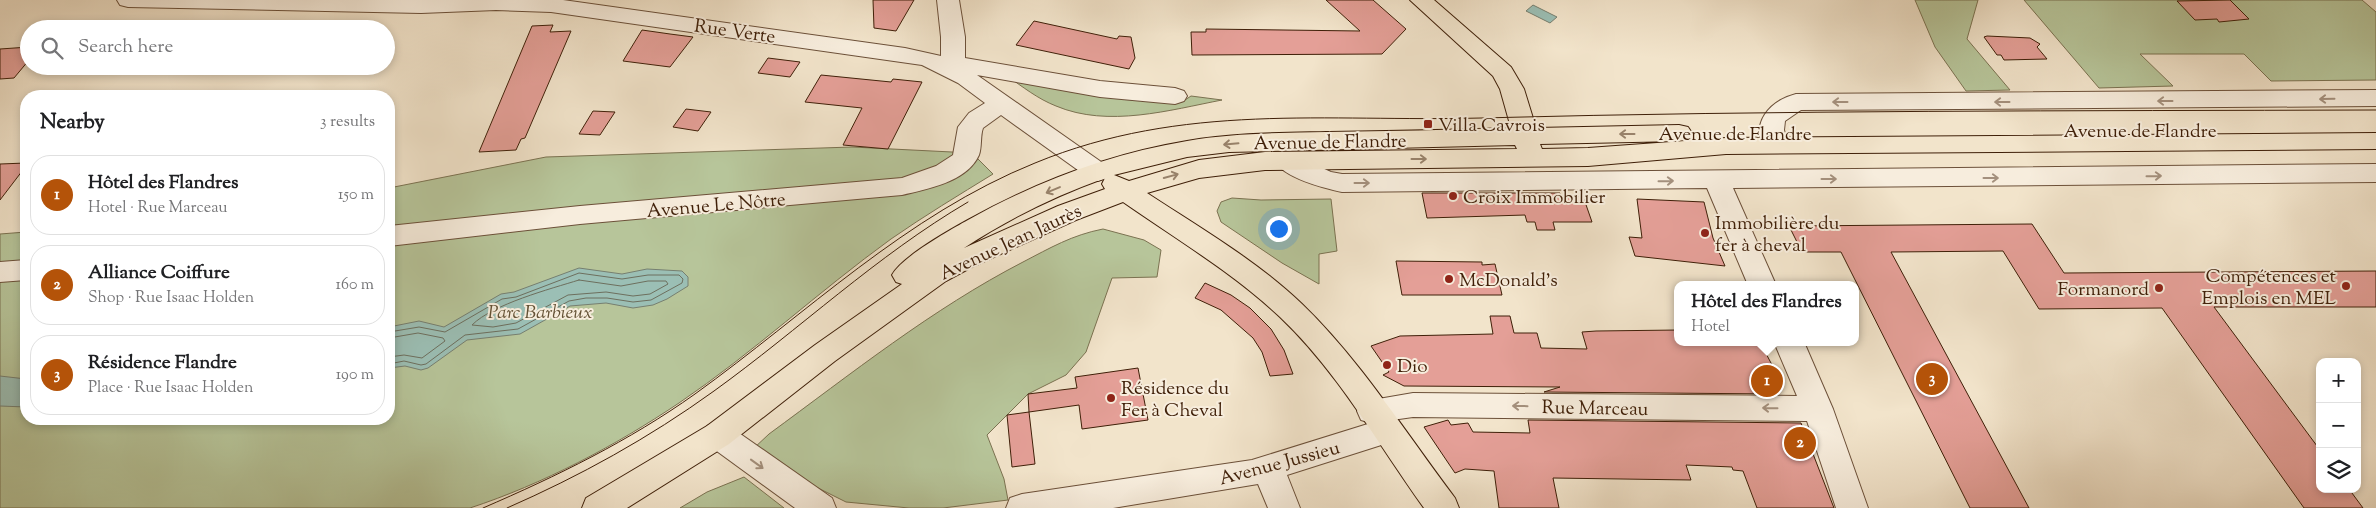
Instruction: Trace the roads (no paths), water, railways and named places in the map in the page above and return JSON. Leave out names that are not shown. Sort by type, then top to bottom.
[{"type":"main road","points":[[1422,0],[1504,72],[1512,89],[1529,147]]},
{"type":"main road","name":"Avenue de Flandre","points":[[1098,172],[1122,163],[1186,149],[1249,142],[1285,151],[1529,147],[1588,158],[1714,147],[1773,139],[2376,129]]},
{"type":"main road","name":"Avenue de Flandre","points":[[1773,139],[2376,141]]},
{"type":"main road","name":"Avenue de Flandre","points":[[1125,191],[1199,169],[1251,162],[1285,151]]},
{"type":"main road","points":[[1098,172],[1186,231],[1258,283],[1311,331],[1329,352],[1443,508]]},
{"type":"main road","name":"Avenue Jean Jaurès","points":[[825,353],[891,287],[941,249],[981,223],[1098,172]]},
{"type":"main road","name":"Avenue Jean Jaurès","points":[[598,508],[659,473],[718,435],[825,353],[929,279],[962,260],[1056,217],[1125,191]]},
{"type":"street","name":"Rue Verte","points":[[128,0],[552,5],[928,59],[953,67],[1098,172]]},
{"type":"street","points":[[948,0],[953,37],[953,67],[1100,89],[1175,96]]},
{"type":"street","name":"Avenue de Flandre","points":[[1773,139],[1774,119],[1796,102],[2376,98]]},
{"type":"street","name":"Avenue Le Nôtre","points":[[395,235],[580,215],[894,188],[938,174],[958,164],[966,155],[971,126],[980,117],[1003,103]]},
{"type":"street","name":"Avenue de Flandre","points":[[1285,151],[1324,179],[1342,183],[2376,173]]},
{"type":"street","points":[[1716,180],[1760,281]]},
{"type":"street","points":[[0,272],[20,270]]},
{"type":"street","points":[[1791,346],[1818,409],[1852,508]]},
{"type":"street","name":"Rue Marceau","points":[[1379,421],[1414,405],[1818,409]]},
{"type":"street","name":"Avenue Jussieu","points":[[1022,508],[1219,479],[1268,469],[1379,421]]},
{"type":"street","points":[[718,435],[820,508]]},
{"type":"street","points":[[1268,469],[1284,508]]},
{"type":"water","points":[[1533,5],[1557,17],[1550,23],[1526,11]]},
{"type":"water","points":[[579,268],[622,274],[647,269],[682,271],[688,277],[688,286],[653,305],[633,308],[606,303],[570,306],[520,334],[467,340],[428,368],[421,370],[405,366],[395,367],[395,326],[419,321],[444,327],[501,294],[514,292]]},
{"type":"water","points":[[0,376],[20,378],[20,407],[0,406]]},
{"type":"tram line","points":[[483,508],[592,457],[670,411],[736,363],[858,268],[943,210],[988,185],[1035,163],[1090,144],[1145,131],[1200,123],[1255,119],[1311,118],[1423,119],[1929,111],[2376,110]]},
{"type":"tram line","points":[[507,508],[561,483],[614,455],[664,425],[746,367],[870,269],[934,223],[968,202]]},
{"type":"place","name":"Villa Cavrois","points":[[1428,124]]},
{"type":"place","name":"Croix Immobilier","points":[[1453,196]]},
{"type":"place","name":"Immobilière du fer à cheval","points":[[1705,233]]},
{"type":"place","name":"McDonald's","points":[[1449,279]]},
{"type":"place","name":"Compétences et Emplois en MEL","points":[[2346,286]]},
{"type":"place","name":"Formanord","points":[[2159,288]]},
{"type":"place","name":"Dio","points":[[1387,365]]},
{"type":"place","name":"Résidence Flandre","points":[[1932,379]]},
{"type":"place","name":"Hôtel des Flandres","points":[[1767,381]]},
{"type":"place","name":"Résidence du Fer à Cheval","points":[[1111,398]]},
{"type":"place","name":"Alliance Coiffure","points":[[1800,443]]},
{"type":"park label","name":"Parc Barbieux","points":[[540,311]]}]
